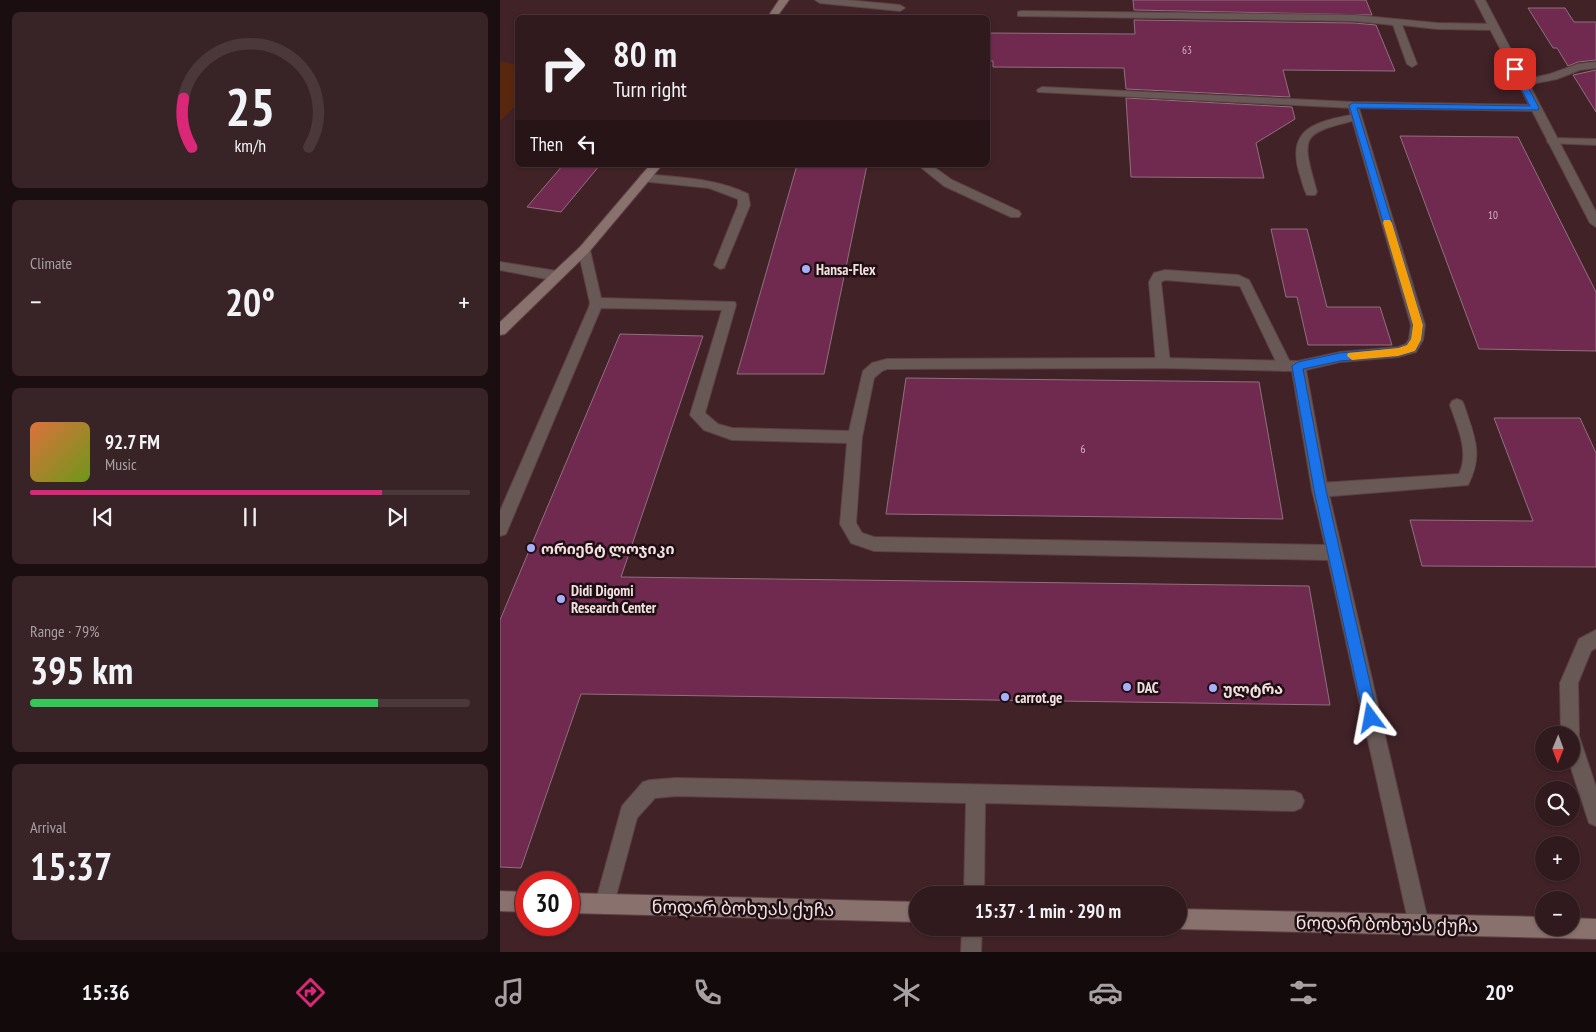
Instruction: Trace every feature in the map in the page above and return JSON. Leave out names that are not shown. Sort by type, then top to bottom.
[{"type":"street","points":[[773,15],[784,0]]},
{"type":"street","points":[[820,0],[900,8]]},
{"type":"street","points":[[1480,0],[1596,223]]},
{"type":"street","points":[[1021,14],[1100,11],[1354,18],[1437,26],[1493,27]]},
{"type":"street","points":[[1396,21],[1412,64]]},
{"type":"street","points":[[1522,83],[1554,77],[1578,66],[1596,65]]},
{"type":"street","points":[[1042,90],[1354,111],[1535,108]]},
{"type":"street","points":[[1311,192],[1300,152],[1306,135],[1326,122],[1354,111]]},
{"type":"street","points":[[1334,552],[874,544],[857,538],[848,524],[855,436],[868,375],[877,367],[887,364],[1163,363],[1291,366],[1340,357],[1398,352],[1411,348],[1416,340],[1418,325],[1354,111]]},
{"type":"street","points":[[1552,141],[1596,142]]},
{"type":"street","points":[[500,330],[584,250],[654,167]]},
{"type":"street","points":[[927,167],[948,183],[1014,214]]},
{"type":"street","points":[[645,178],[718,186],[732,190],[744,197],[744,205],[720,265]]},
{"type":"street","points":[[500,529],[596,303],[584,250]]},
{"type":"street","points":[[500,266],[557,276]]},
{"type":"street","points":[[1163,363],[1155,282],[1158,276],[1238,280],[1245,282],[1291,366],[1419,925]]},
{"type":"street","points":[[596,303],[730,305],[697,415],[706,425],[718,432],[732,434],[855,436]]},
{"type":"street","points":[[1320,490],[1463,480],[1470,470],[1470,445],[1457,406]]},
{"type":"street","points":[[1570,726],[1569,683],[1585,645],[1596,638]]},
{"type":"street","points":[[1580,767],[1596,816]]},
{"type":"street","points":[[605,904],[629,813],[650,789],[676,787],[1294,802]]},
{"type":"street","points":[[974,886],[976,794]]},
{"type":"street","points":[[500,902],[515,902]]},
{"type":"street","name":"ნოდარ ბოხუას ქუჩა","points":[[580,903],[909,912]]},
{"type":"street","name":"ნოდარ ბოხუას ქუჩა","points":[[1187,919],[1596,929]]},
{"type":"street","points":[[971,952],[972,936]]},
{"type":"shaded area","points":[[500,61],[515,65],[515,106],[500,121]]},
{"type":"building","points":[[1133,0],[1366,0],[1372,15],[1134,10]]},
{"type":"building","points":[[1528,8],[1565,8],[1574,22],[1596,22],[1596,60],[1578,62],[1568,66],[1557,48],[1553,48]]},
{"type":"building","points":[[1134,20],[1354,23],[1376,25],[1395,71],[1283,70],[1290,97],[1126,89],[1124,68],[993,67],[993,61],[990,61],[990,33],[1135,34]]},
{"type":"building","points":[[1596,70],[1596,112],[1573,75]]},
{"type":"building","points":[[1126,98],[1292,107],[1295,119],[1256,143],[1264,178],[1131,177]]},
{"type":"building","points":[[1400,136],[1518,137],[1596,292],[1596,351],[1479,349]]},
{"type":"building","points":[[561,167],[598,167],[561,212],[527,207]]},
{"type":"building","name":"Hansa-Flex","points":[[796,167],[867,167],[824,374],[737,374]]},
{"type":"building","points":[[1271,229],[1307,229],[1327,307],[1380,307],[1392,345],[1308,345],[1297,297],[1286,297]]},
{"type":"building","points":[[620,334],[703,336],[621,577],[1309,586],[1330,705],[581,694],[521,868],[500,867],[500,620]]},
{"type":"building","points":[[906,378],[1259,382],[1283,519],[886,514]]},
{"type":"building","points":[[1494,418],[1580,418],[1596,453],[1596,567],[1422,566],[1410,520],[1533,521]]},
{"type":"slow traffic","points":[[1352,356],[1398,352],[1411,348],[1416,340],[1418,325],[1387,223]]},
{"type":"place","name":"Hansa-Flex","points":[[806,269]]},
{"type":"place","name":"ორიენტ ლოჯიკი","points":[[531,548]]},
{"type":"place","name":"Didi Digomi Research Center","points":[[561,599]]},
{"type":"place","name":"DAC","points":[[1127,687]]},
{"type":"place","name":"ულტრა","points":[[1213,688]]},
{"type":"place","name":"carrot.ge","points":[[1005,697]]},
{"type":"route","points":[[1371,718],[1320,490],[1298,366],[1340,357],[1398,352],[1411,348],[1416,340],[1418,325],[1353,105],[1535,108],[1515,69]]}]
